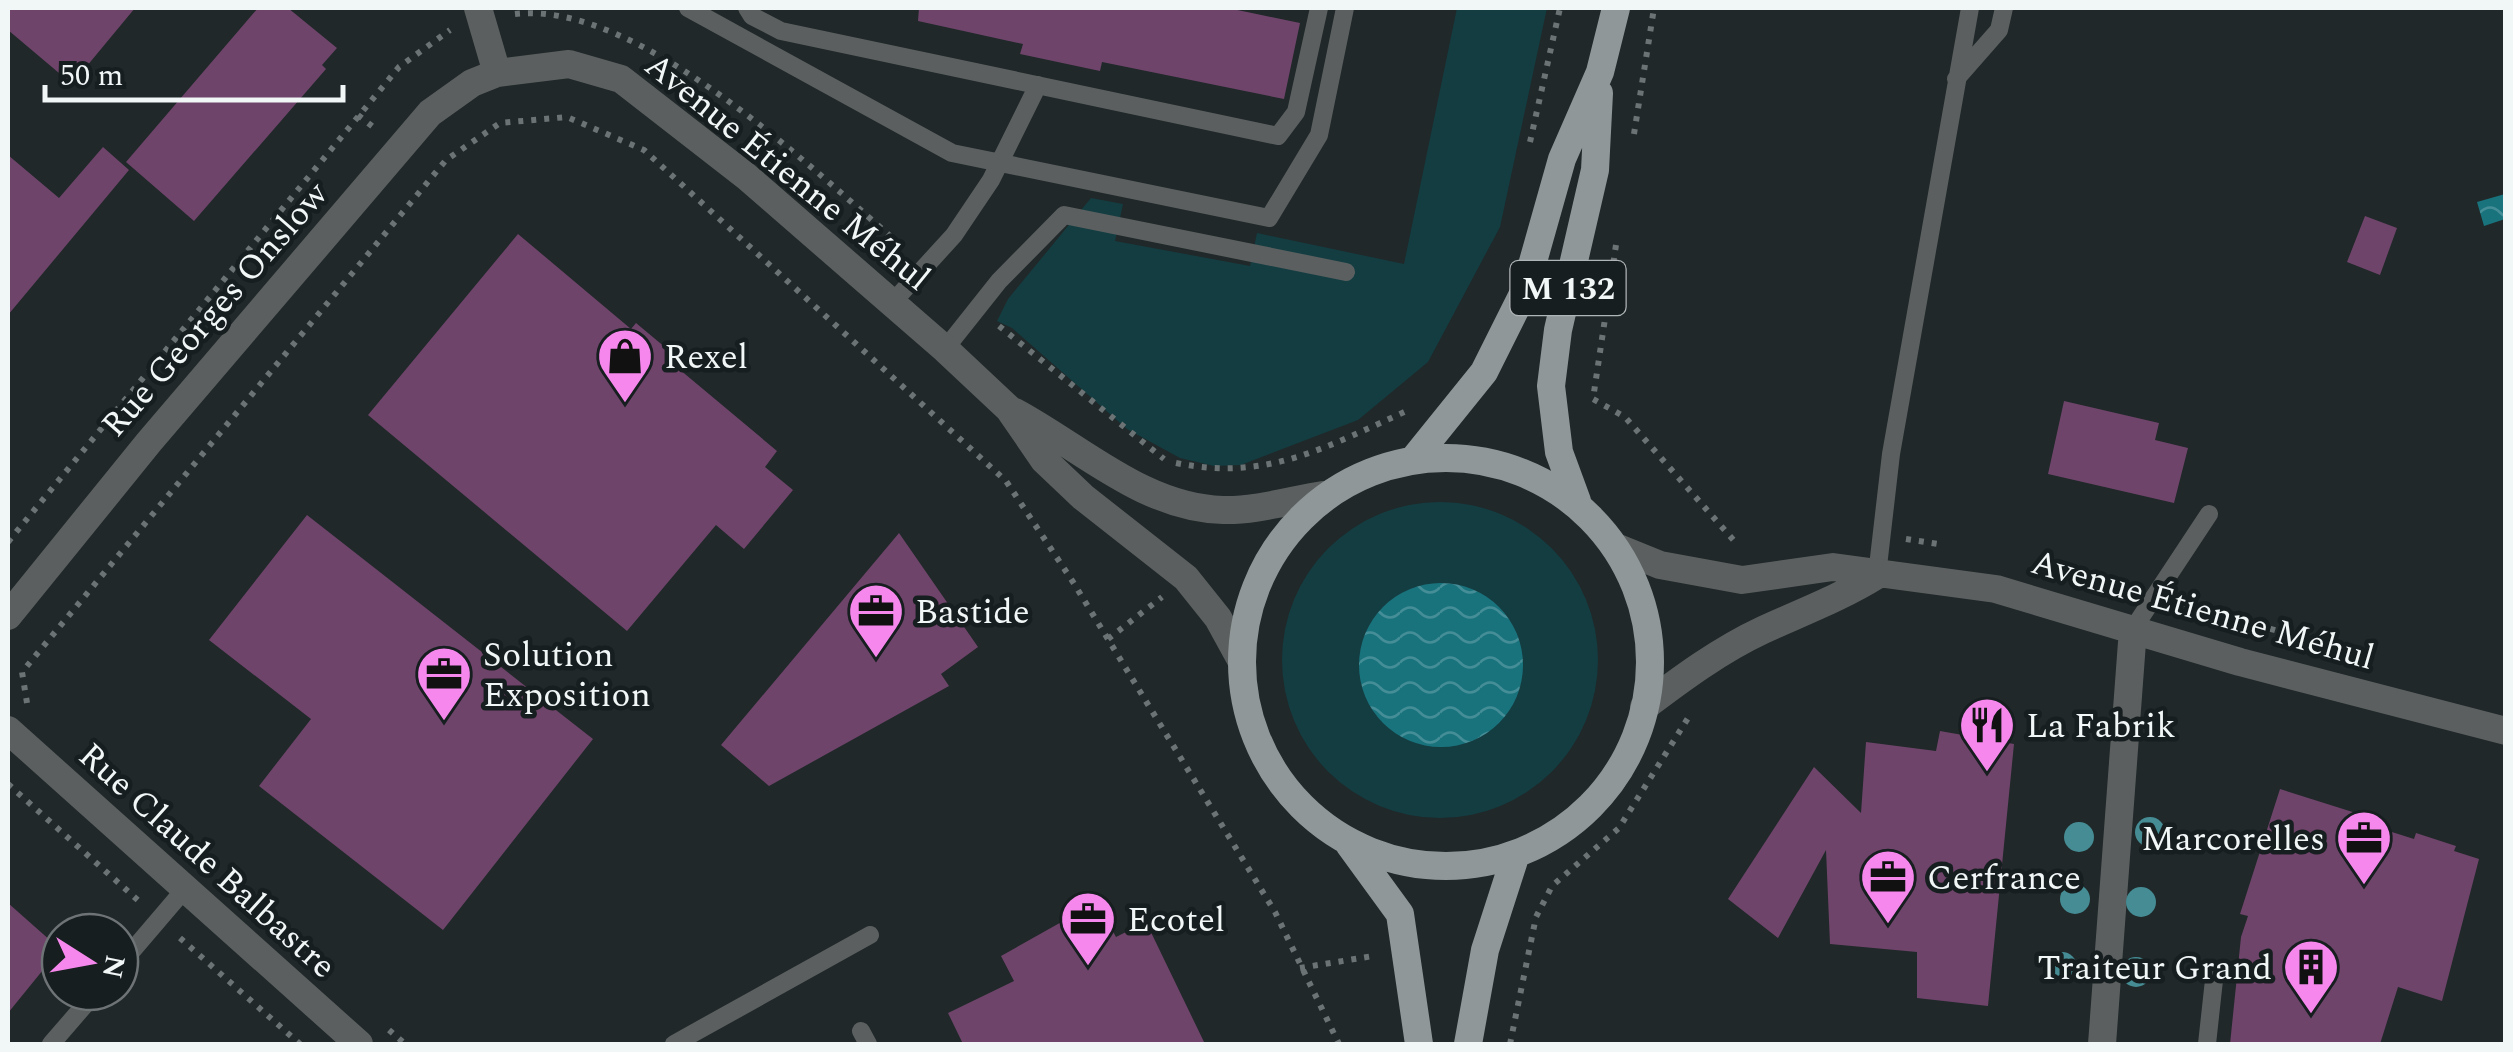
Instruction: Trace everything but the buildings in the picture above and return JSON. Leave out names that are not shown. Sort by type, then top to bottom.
[{"type":"main road","name":"M 132","points":[[1413,460],[1484,372],[1524,290],[1562,159],[1600,72],[1616,8]]},
{"type":"main road","name":"M 132","points":[[1577,501],[1560,452],[1551,399],[1558,330],[1594,170],[1600,72]]},
{"type":"main road","points":[[1467,458],[1519,471],[1577,501],[1618,548],[1643,610],[1650,658],[1644,707],[1626,756],[1596,799],[1560,831],[1516,854],[1468,866],[1419,865],[1350,844],[1318,822],[1276,777],[1250,722],[1241,660],[1249,608],[1269,558],[1323,495],[1353,479],[1413,460],[1467,458]]},
{"type":"main road","points":[[1350,844],[1400,914],[1419,1044]]},
{"type":"main road","points":[[1468,1044],[1485,950],[1516,854]]},
{"type":"street","points":[[480,14],[497,73]]},
{"type":"street","name":"Avenue Étienne Méhul","points":[[497,73],[570,64],[621,79],[747,177],[1009,409],[1057,472],[1186,578],[1218,618],[1241,660]]},
{"type":"street","name":"Rue Georges Onslow","points":[[8,616],[138,454],[430,113],[472,84],[497,73]]},
{"type":"street","name":"Avenue Étienne Méhul","points":[[1009,409],[1071,442],[1130,484],[1188,507],[1227,510],[1323,495]]},
{"type":"street","name":"Avenue Étienne Méhul","points":[[1618,548],[1660,565],[1742,580],[1833,567],[1996,588],[2506,731]]},
{"type":"street","points":[[1644,707],[1687,674],[1760,632],[1846,595],[1876,575]]},
{"type":"street","points":[[2102,1044],[2133,629]]},
{"type":"street","name":"Rue Claude Balbastre","points":[[8,730],[359,1044]]},
{"type":"lane","points":[[688,8],[952,153],[1269,218],[1319,135],[1346,8]]},
{"type":"lane","points":[[747,8],[752,16],[780,30],[1278,136],[1296,112],[1302,53],[1320,8]]},
{"type":"lane","points":[[1876,575],[1891,454],[1970,8]]},
{"type":"lane","points":[[1956,80],[1999,30],[2004,8]]},
{"type":"lane","points":[[892,303],[954,235],[1001,163],[1038,84]]},
{"type":"lane","points":[[945,349],[975,308],[1064,215],[1346,272]]},
{"type":"lane","points":[[2133,629],[2208,514]]},
{"type":"lane","points":[[140,942],[184,890]]},
{"type":"lane","points":[[674,1044],[870,934]]},
{"type":"lane","points":[[2207,1044],[2214,980]]},
{"type":"lane","points":[[51,1044],[79,1012]]},
{"type":"path","points":[[1632,142],[1654,8]]},
{"type":"path","points":[[8,542],[398,67],[441,33],[480,14],[527,12],[585,18],[638,35],[714,86],[924,266]]},
{"type":"path","points":[[35,710],[28,704],[22,672],[446,160],[500,123],[567,117],[644,150],[1006,482],[1073,582],[1274,912],[1339,1044]]},
{"type":"path","points":[[1593,399],[1617,238]]},
{"type":"path","points":[[975,308],[1166,461],[1198,468],[1247,471],[1306,454],[1422,402]]},
{"type":"path","points":[[1551,399],[1593,399],[1625,417],[1741,548],[1742,580]]},
{"type":"path","points":[[1510,1044],[1536,917],[1552,886],[1619,828],[1686,720],[1701,708]]},
{"type":"shaded area","points":[[1457,8],[1547,8],[1500,227],[1428,362],[1358,420],[1241,465],[1214,466],[1180,458],[1127,429],[1012,328],[997,321],[1008,299],[1091,198],[1123,204],[1115,241],[1250,266],[1257,233],[1404,264]]},
{"type":"shaded area","points":[[1456,502],[1515,520],[1552,548],[1572,572],[1586,599],[1598,644],[1598,676],[1586,721],[1572,748],[1552,772],[1528,792],[1501,806],[1456,818],[1424,818],[1365,800],[1328,772],[1308,748],[1285,691],[1282,644],[1300,585],[1328,548],[1352,528],[1409,505]]},
{"type":"water","points":[[2505,194],[2505,219],[2484,226],[2477,202]]},
{"type":"water","points":[[1441,583],[1472,589],[1499,607],[1517,634],[1523,665],[1517,696],[1499,723],[1472,741],[1441,747],[1410,741],[1383,723],[1365,696],[1359,665],[1365,634],[1383,607],[1410,589]]},
{"type":"place","name":"Rexel","points":[[625,405]]},
{"type":"place","name":"Bastide","points":[[876,660]]},
{"type":"place","name":"Solution Exposition","points":[[444,723]]},
{"type":"place","name":"La Fabrik","points":[[1987,774]]},
{"type":"place","name":"Marcorelles","points":[[2364,887]]},
{"type":"place","name":"Cerfrance","points":[[1888,926]]},
{"type":"place","name":"Ecotel","points":[[1088,968]]},
{"type":"place","name":"Traiteur Grand","points":[[2311,1016]]}]
